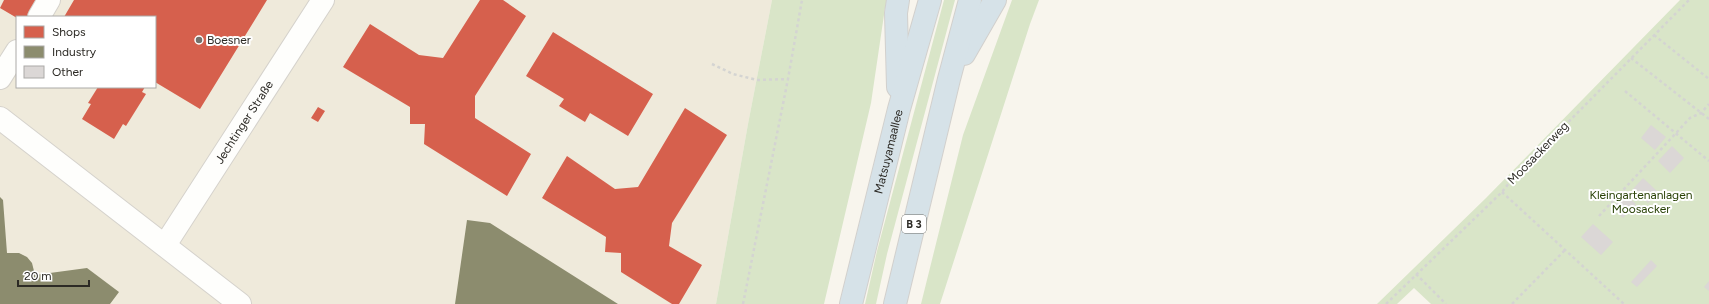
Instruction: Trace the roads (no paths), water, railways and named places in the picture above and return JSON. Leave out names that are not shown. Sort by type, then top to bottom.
[{"type":"highway","points":[[898,0],[896,13],[899,109]]},
{"type":"highway","name":"Matsuyamaallee","points":[[851,304],[899,109],[930,0]]},
{"type":"highway","name":"B 3","points":[[895,304],[949,79],[970,0]]},
{"type":"highway","points":[[949,79],[995,0]]},
{"type":"street","points":[[40,16],[50,0]]},
{"type":"street","name":"Jechtinger Straße","points":[[165,245],[323,0]]},
{"type":"street","points":[[0,78],[16,53]]},
{"type":"street","points":[[0,118],[240,304]]},
{"type":"place","name":"Boesner","points":[[199,40]]},
{"type":"park label","name":"Kleingartenanlagen Moosacker","points":[[1641,202]]}]
